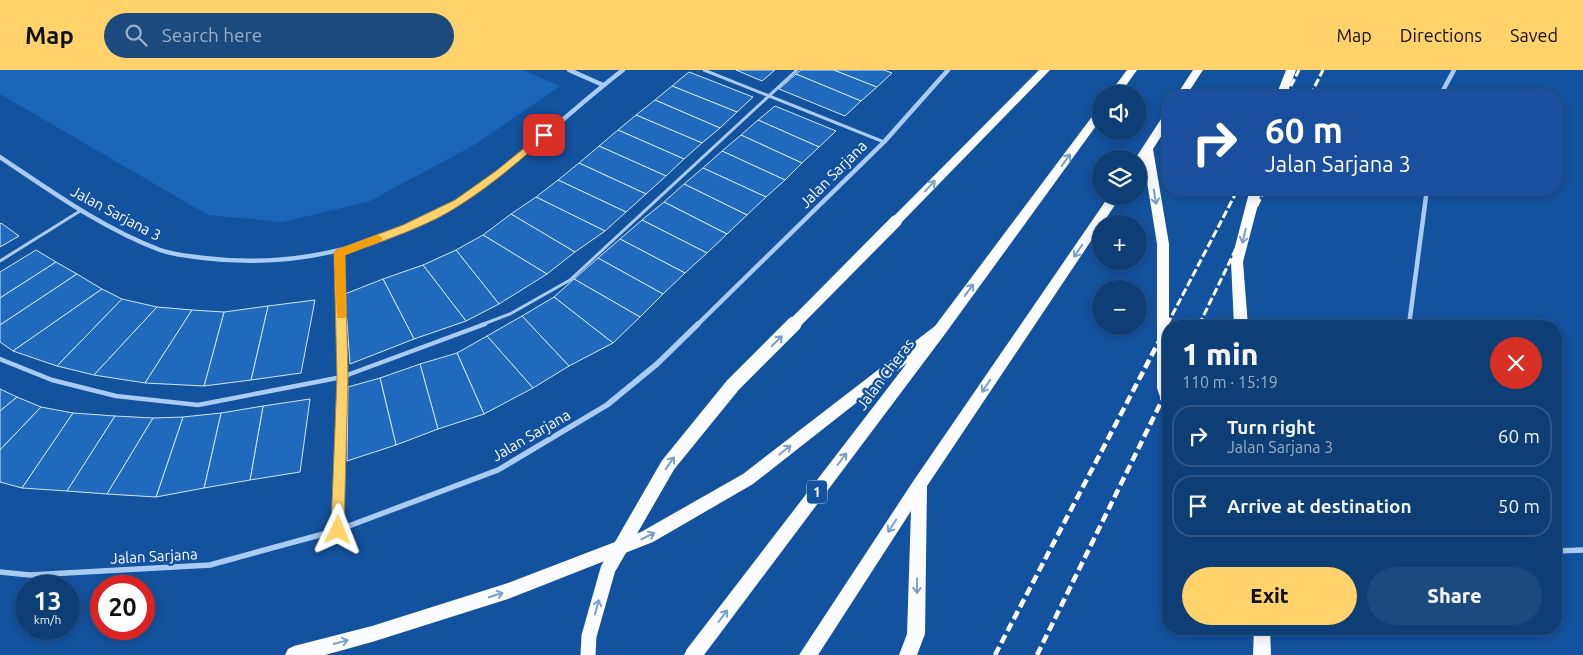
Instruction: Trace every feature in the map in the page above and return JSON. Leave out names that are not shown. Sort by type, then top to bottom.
[{"type":"highway","points":[[588,655],[589,636],[608,569],[668,465],[733,386],[1045,70]]},
{"type":"highway","points":[[1121,85],[1132,70]]},
{"type":"highway","points":[[1185,90],[1198,70]]},
{"type":"highway","points":[[1283,90],[1291,70]]},
{"type":"highway","name":"Jalan Cheras","points":[[693,655],[940,330],[1092,124]]},
{"type":"highway","points":[[1162,126],[1147,149],[1162,244],[1163,320]]},
{"type":"highway","points":[[1242,320],[1237,262],[1254,195]]},
{"type":"highway","points":[[808,655],[919,485],[1109,205]]},
{"type":"highway","points":[[294,655],[372,634],[508,591],[647,537],[748,480],[940,330]]},
{"type":"highway","points":[[908,655],[916,634],[919,485]]},
{"type":"highway","points":[[1262,635],[1262,655]]},
{"type":"street","points":[[569,70],[603,85]]},
{"type":"street","name":"Jalan Sarjana 3","points":[[0,156],[80,211],[161,251],[225,262],[289,261],[340,253],[406,228],[459,202],[500,173],[623,70]]},
{"type":"street","name":"Jalan Sarjana","points":[[0,572],[30,575],[210,565],[338,530],[498,470],[607,405],[657,364],[884,142],[948,70]]},
{"type":"street","points":[[1443,90],[1454,70]]},
{"type":"street","points":[[1410,320],[1426,195]]},
{"type":"street","points":[[1562,551],[1583,550]]},
{"type":"lane","points":[[704,70],[884,142]]},
{"type":"lane","points":[[0,359],[52,380],[116,396],[198,404],[342,377],[510,314],[570,280],[797,70]]},
{"type":"lane","points":[[0,261],[80,211]]},
{"type":"lane","points":[[338,530],[342,377],[340,253]]},
{"type":"shaded area","points":[[0,70],[523,70],[560,86],[476,144],[368,202],[282,222],[208,215],[0,94]]},
{"type":"building","points":[[736,70],[775,70],[762,81]]},
{"type":"building","points":[[801,70],[834,70],[877,87],[861,101],[796,74]]},
{"type":"building","points":[[834,70],[884,70],[892,73],[877,87]]},
{"type":"building","points":[[689,72],[753,97],[737,112],[672,86]]},
{"type":"building","points":[[796,74],[861,101],[845,116],[779,89]]},
{"type":"building","points":[[672,86],[737,112],[720,128],[655,100]]},
{"type":"building","points":[[655,100],[720,128],[702,143],[636,115]]},
{"type":"building","points":[[775,106],[836,131],[819,147],[758,120]]},
{"type":"building","points":[[636,115],[702,143],[684,159],[618,130]]},
{"type":"building","points":[[758,120],[819,147],[802,163],[741,135]]},
{"type":"building","points":[[618,130],[684,159],[666,176],[599,146]]},
{"type":"building","points":[[741,135],[802,163],[785,180],[722,151]]},
{"type":"building","points":[[599,146],[666,176],[646,194],[579,163]]},
{"type":"building","points":[[722,151],[785,180],[766,197],[703,168]]},
{"type":"building","points":[[579,163],[646,194],[626,212],[558,180]]},
{"type":"building","points":[[703,168],[766,197],[747,215],[684,184]]},
{"type":"building","points":[[558,180],[626,212],[605,231],[536,197]]},
{"type":"building","points":[[684,184],[747,215],[727,234],[664,202]]},
{"type":"building","points":[[536,197],[605,231],[575,252],[511,214]]},
{"type":"building","points":[[664,202],[727,234],[707,253],[642,220]]},
{"type":"building","points":[[511,214],[575,252],[547,274],[483,235]]},
{"type":"building","points":[[642,220],[707,253],[685,273],[620,239]]},
{"type":"building","points":[[0,224],[19,236],[0,247]]},
{"type":"building","points":[[483,235],[547,274],[499,304],[456,250]]},
{"type":"building","points":[[620,239],[685,273],[663,294],[598,258]]},
{"type":"building","points":[[36,250],[56,262],[0,298],[0,272]]},
{"type":"building","points":[[456,250],[499,304],[466,321],[423,265]]},
{"type":"building","points":[[598,258],[663,294],[640,317],[574,279]]},
{"type":"building","points":[[56,262],[77,274],[0,325],[0,298]]},
{"type":"building","points":[[423,265],[466,321],[414,339],[383,279]]},
{"type":"building","points":[[77,274],[102,289],[13,351],[0,342],[0,325]]},
{"type":"building","points":[[383,279],[414,339],[350,364],[345,294]]},
{"type":"building","points":[[574,279],[640,317],[613,343],[554,297]]},
{"type":"building","points":[[102,289],[122,299],[57,366],[13,351]]},
{"type":"building","points":[[554,297],[613,343],[569,366],[522,316]]},
{"type":"building","points":[[122,299],[157,307],[94,375],[57,366]]},
{"type":"building","points":[[315,300],[301,373],[251,380],[268,306]]},
{"type":"building","points":[[268,306],[251,380],[204,386],[224,312]]},
{"type":"building","points":[[157,307],[192,310],[145,383],[94,375]]},
{"type":"building","points":[[192,310],[224,312],[204,386],[145,383]]},
{"type":"building","points":[[522,316],[569,366],[533,388],[487,336]]},
{"type":"building","points":[[487,336],[533,388],[484,414],[457,353]]},
{"type":"building","points":[[457,353],[484,414],[438,429],[420,364]]},
{"type":"building","points":[[420,364],[438,429],[396,445],[380,378]]},
{"type":"building","points":[[380,378],[396,445],[347,461],[348,387]]},
{"type":"building","points":[[0,389],[17,397],[0,411]]},
{"type":"building","points":[[17,397],[41,407],[0,450],[0,411]]},
{"type":"building","points":[[310,399],[300,472],[250,480],[263,406]]},
{"type":"building","points":[[263,406],[250,480],[204,488],[221,413]]},
{"type":"building","points":[[41,407],[73,413],[22,488],[0,482],[0,450]]},
{"type":"building","points":[[73,413],[115,416],[67,491],[22,488]]},
{"type":"building","points":[[221,413],[204,488],[156,497],[183,417]]},
{"type":"building","points":[[115,416],[153,418],[107,494],[67,491]]},
{"type":"building","points":[[183,417],[156,497],[107,494],[153,418]]},
{"type":"railway","points":[[1289,90],[1299,70]]},
{"type":"railway","points":[[1313,90],[1323,70]]},
{"type":"railway","points":[[1170,320],[1235,195]]},
{"type":"railway","points":[[1201,320],[1262,195]]},
{"type":"railway","points":[[995,655],[1162,335]]},
{"type":"railway","points":[[1037,655],[1162,400]]},
{"type":"slow traffic","points":[[341,315],[340,253],[378,238]]},
{"type":"route","points":[[338,530],[342,377],[340,253],[406,228],[459,202],[500,173],[544,135]]}]
